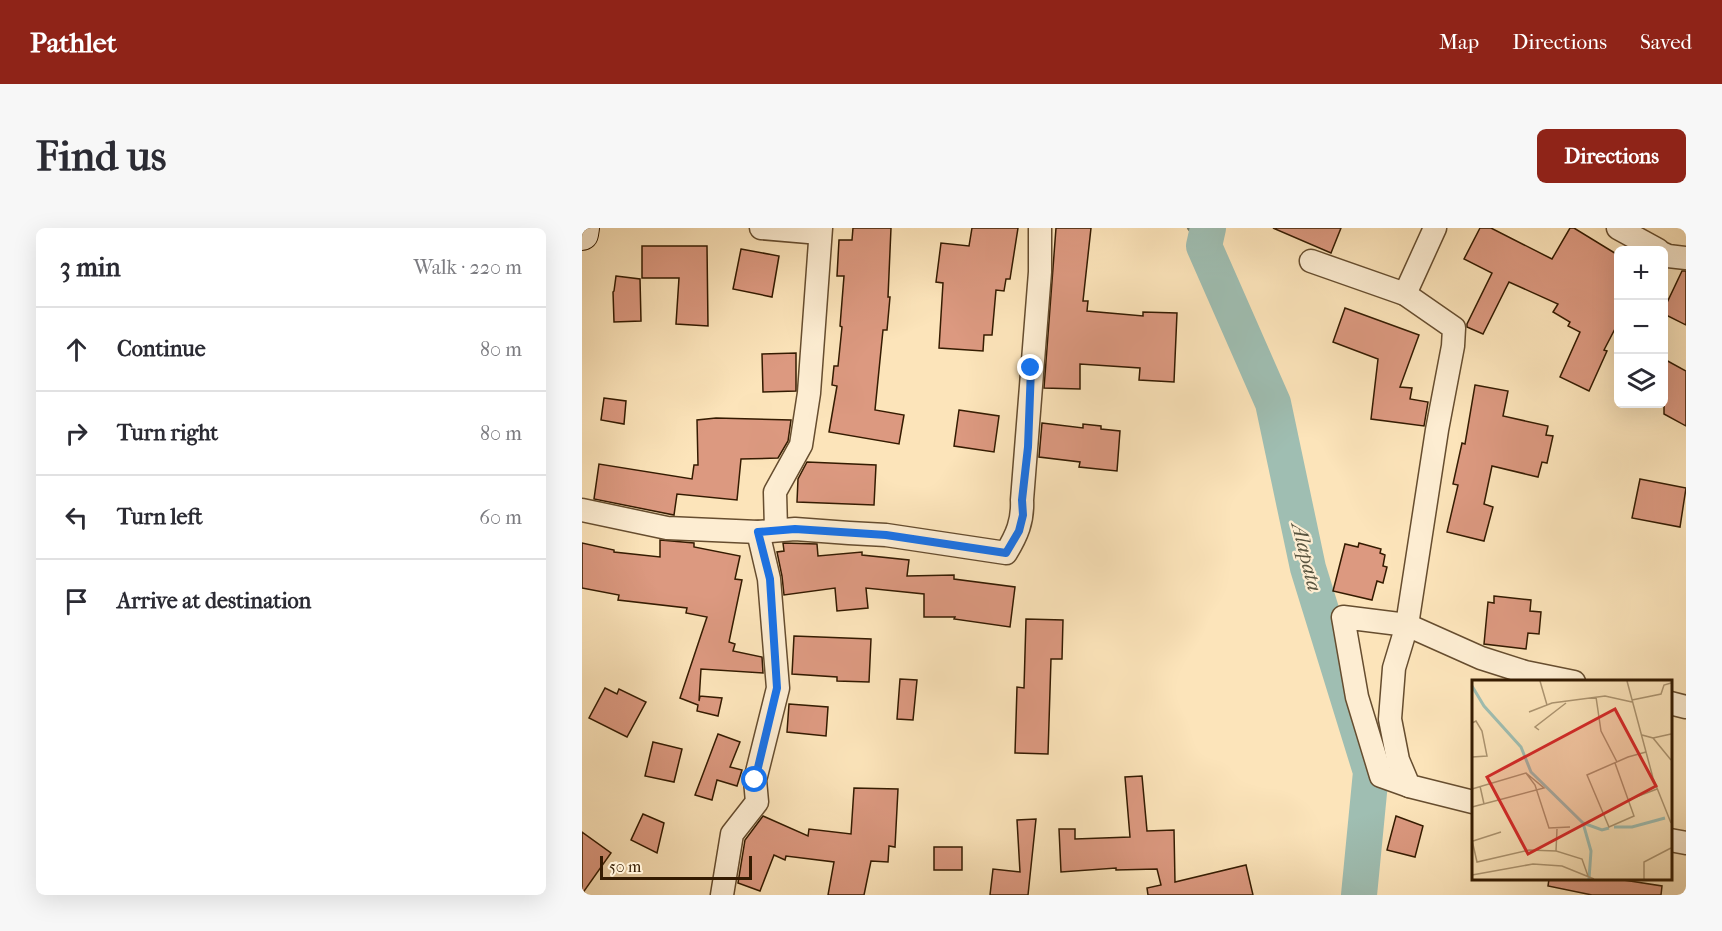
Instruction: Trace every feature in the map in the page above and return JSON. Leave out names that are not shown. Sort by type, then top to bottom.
[{"type":"main road","points":[[582,234],[583,228]]},
{"type":"street","points":[[722,895],[732,834],[757,802],[755,780],[777,688],[767,530],[775,492],[801,445],[808,393],[820,231],[761,228]]},
{"type":"street","points":[[582,510],[667,528],[886,535],[1006,553],[1019,531],[1023,515],[1022,500],[1028,447],[1031,368],[1040,272],[1040,228]]},
{"type":"street","points":[[1405,294],[1435,228]]},
{"type":"street","points":[[1618,228],[1651,246]]},
{"type":"street","points":[[1668,256],[1686,258]]},
{"type":"street","points":[[1311,261],[1405,294],[1454,328],[1454,345],[1437,430],[1407,625],[1394,668],[1390,719],[1398,760],[1409,786]]},
{"type":"street","points":[[1472,802],[1409,786],[1381,776],[1357,697],[1343,617],[1407,625],[1481,658],[1525,672],[1564,680]]},
{"type":"street","points":[[1671,704],[1686,707]]},
{"type":"street","points":[[1671,840],[1686,843]]},
{"type":"building","points":[[853,228],[891,228],[888,297],[890,297],[887,330],[883,330],[875,410],[904,415],[899,444],[829,432],[837,386],[832,385],[834,366],[838,366],[842,327],[840,326],[844,276],[837,276],[839,240],[852,240]]},
{"type":"building","points":[[972,228],[1018,228],[1010,279],[1006,279],[1004,291],[996,290],[992,335],[984,335],[983,351],[939,348],[943,283],[936,282],[941,243],[969,246]]},
{"type":"building","points":[[1056,228],[1091,228],[1083,301],[1088,301],[1087,311],[1143,316],[1143,312],[1177,313],[1174,382],[1139,380],[1140,368],[1080,364],[1080,389],[1044,388]]},
{"type":"building","points":[[1273,228],[1341,228],[1331,253]]},
{"type":"building","points":[[1480,228],[1491,228],[1552,259],[1570,228],[1574,228],[1614,253],[1614,331],[1604,350],[1607,351],[1589,391],[1560,377],[1580,332],[1568,326],[1570,322],[1553,312],[1558,304],[1509,282],[1483,334],[1467,327],[1492,273],[1464,259]]},
{"type":"building","points":[[642,246],[707,246],[708,326],[676,324],[679,278],[642,278]]},
{"type":"building","points":[[741,249],[779,256],[772,297],[733,289]]},
{"type":"building","points":[[1682,271],[1686,271],[1686,325],[1668,316],[1668,301]]},
{"type":"building","points":[[616,276],[640,279],[641,321],[614,322],[613,292]]},
{"type":"building","points":[[1345,308],[1419,335],[1400,387],[1412,388],[1410,399],[1428,402],[1424,426],[1371,419],[1378,359],[1333,342]]},
{"type":"building","points":[[796,353],[796,391],[763,392],[762,354]]},
{"type":"building","points":[[1668,361],[1686,371],[1686,426],[1664,414],[1664,408],[1668,408]]},
{"type":"building","points":[[1475,385],[1508,391],[1503,416],[1548,426],[1546,435],[1553,436],[1547,463],[1542,462],[1538,477],[1492,466],[1484,504],[1493,507],[1484,541],[1447,532],[1458,485],[1453,484],[1462,443],[1465,444]]},
{"type":"building","points":[[604,398],[626,401],[624,424],[601,420]]},
{"type":"building","points":[[959,410],[999,416],[994,452],[954,446]]},
{"type":"building","points":[[716,418],[791,420],[788,441],[778,458],[741,459],[737,500],[677,494],[674,515],[594,499],[599,464],[692,479],[694,465],[698,465],[697,420]]},
{"type":"building","points":[[1042,423],[1083,428],[1083,424],[1120,431],[1117,471],[1079,467],[1080,462],[1039,457]]},
{"type":"building","points":[[807,462],[876,465],[874,505],[797,502],[798,479]]},
{"type":"building","points":[[1640,479],[1686,488],[1680,527],[1632,518]]},
{"type":"building","points":[[660,540],[694,543],[694,547],[740,556],[735,579],[742,580],[729,642],[735,644],[733,651],[762,657],[763,673],[701,669],[699,701],[700,696],[722,698],[718,716],[697,711],[698,705],[680,698],[707,617],[686,613],[687,608],[618,600],[619,595],[582,588],[582,543],[614,550],[614,552],[660,557]]},
{"type":"building","points":[[783,543],[817,544],[818,556],[862,552],[862,555],[909,560],[907,576],[954,575],[954,579],[1015,587],[1010,627],[954,619],[955,617],[924,617],[924,594],[866,588],[868,608],[837,611],[835,588],[784,595],[777,552],[784,551]]},
{"type":"building","points":[[1359,543],[1381,549],[1380,553],[1385,555],[1383,566],[1387,567],[1383,583],[1377,581],[1372,600],[1333,591],[1345,544],[1358,547]]},
{"type":"building","points":[[1494,596],[1531,600],[1530,611],[1541,612],[1539,634],[1528,633],[1526,649],[1484,644],[1488,602],[1494,603]]},
{"type":"building","points":[[1026,619],[1063,620],[1062,659],[1051,659],[1048,754],[1015,753],[1017,687],[1024,688]]},
{"type":"building","points":[[794,636],[871,639],[869,682],[837,681],[837,677],[792,674]]},
{"type":"building","points":[[900,679],[917,680],[913,720],[897,719]]},
{"type":"building","points":[[605,688],[617,694],[619,689],[646,702],[627,737],[589,718]]},
{"type":"building","points":[[789,704],[828,707],[826,736],[787,732]]},
{"type":"building","points":[[718,734],[740,742],[730,767],[742,770],[737,786],[717,780],[712,800],[695,795]]},
{"type":"building","points":[[653,742],[682,749],[674,782],[645,776]]},
{"type":"building","points":[[1142,776],[1147,831],[1174,830],[1175,882],[1246,865],[1253,895],[1148,895],[1147,888],[1161,885],[1157,869],[1116,870],[1116,868],[1061,872],[1059,829],[1075,829],[1075,839],[1130,837],[1125,777]]},
{"type":"building","points":[[854,788],[898,789],[895,847],[889,846],[888,862],[871,861],[864,895],[828,895],[834,862],[786,856],[785,860],[774,855],[760,891],[738,883],[745,840],[763,816],[808,836],[809,829],[851,834]]},
{"type":"building","points":[[643,814],[664,823],[657,853],[631,840]]},
{"type":"building","points":[[1396,816],[1423,826],[1415,857],[1387,850]]},
{"type":"building","points":[[1036,819],[1028,895],[990,895],[993,869],[1020,872],[1017,820]]},
{"type":"building","points":[[582,832],[611,853],[582,894]]},
{"type":"building","points":[[934,847],[962,847],[962,870],[934,870]]},
{"type":"building","points":[[1549,880],[1623,880],[1662,886],[1661,895],[1592,895],[1548,886]]},
{"type":"waterway","points":[[1190,228],[1204,246]]},
{"type":"waterway","name":"Alapata","points":[[1208,228],[1204,246],[1273,403],[1308,568],[1371,772],[1359,895]]},
{"type":"route","points":[[755,780],[777,688],[770,579],[758,532],[795,529],[886,535],[1006,553],[1019,531],[1023,515],[1022,500],[1028,447],[1031,368]]}]
